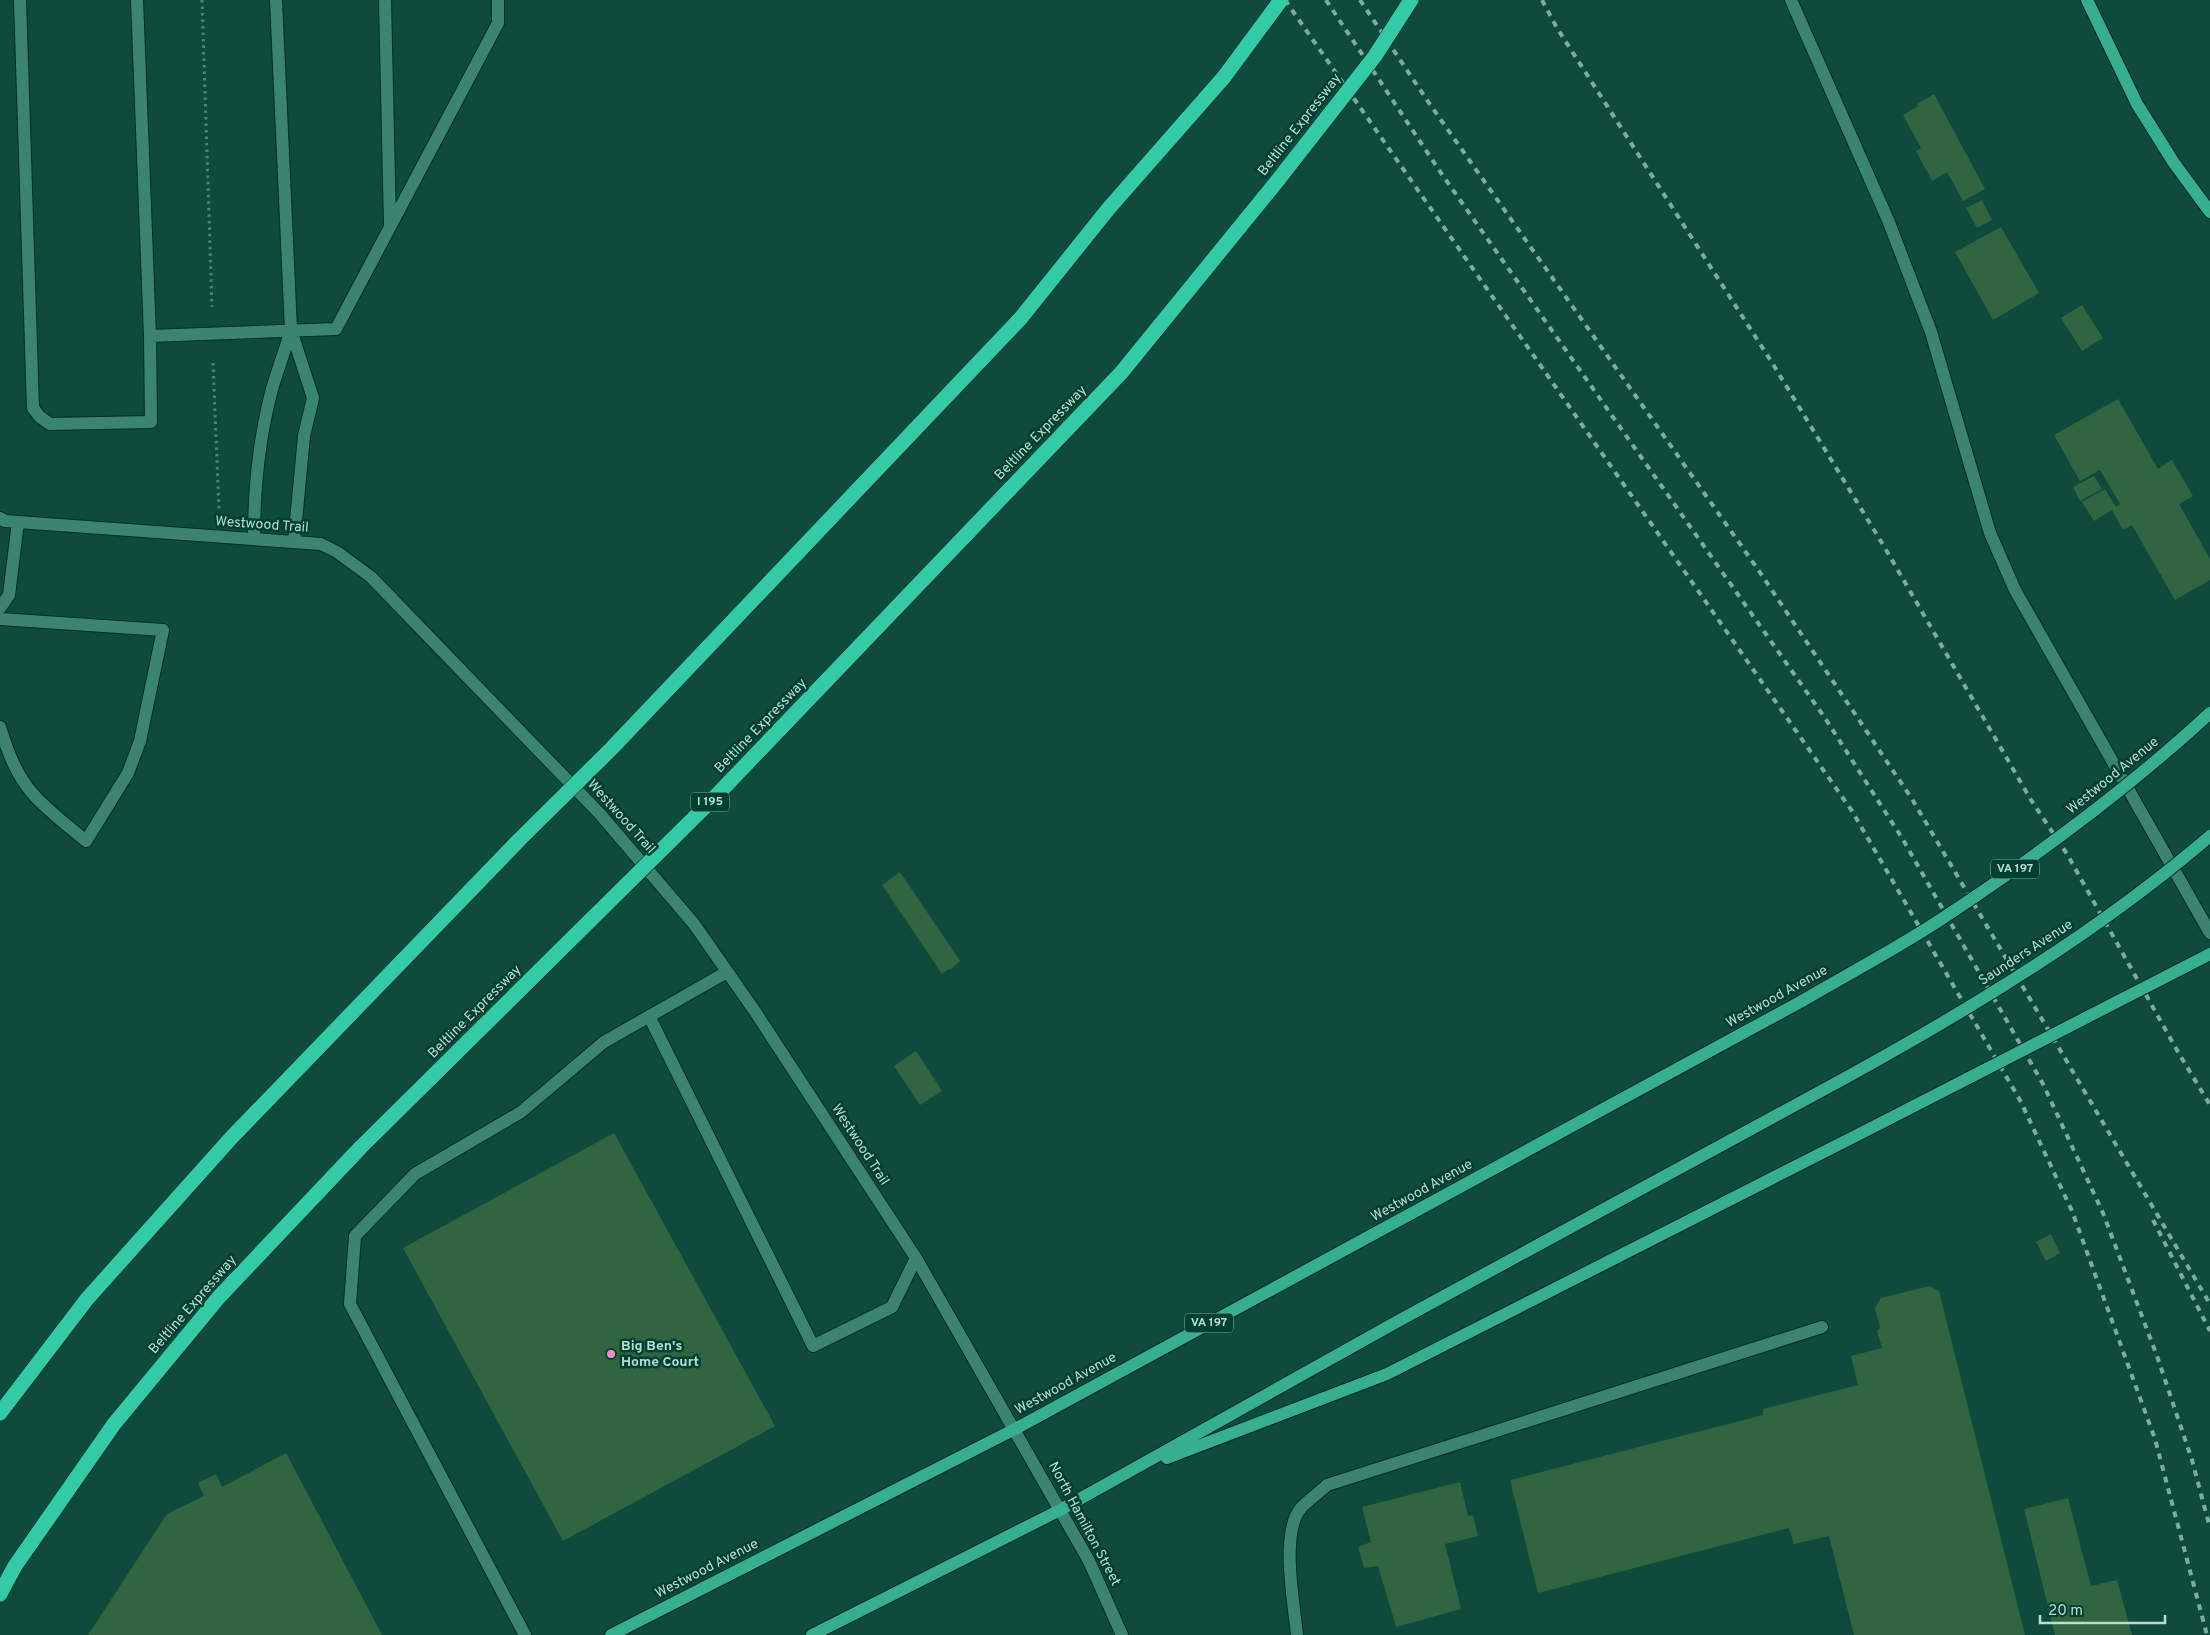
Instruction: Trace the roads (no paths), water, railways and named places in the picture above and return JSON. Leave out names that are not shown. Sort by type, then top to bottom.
[{"type":"highway","points":[[0,1413],[87,1299],[231,1138],[513,846],[612,749],[1020,319],[1109,208],[1224,77],[1281,0]]},
{"type":"highway","name":"Beltline Expressway","points":[[0,1594],[15,1566],[114,1424],[219,1297],[361,1147],[713,799],[1121,373],[1278,180],[1375,56],[1411,0]]},
{"type":"main road","points":[[2087,0],[2137,104],[2174,162],[2210,212]]},
{"type":"main road","name":"Westwood Avenue","points":[[611,1635],[1015,1429],[1802,1001],[1948,915],[2064,835],[2129,784],[2210,713]]},
{"type":"main road","name":"Saunders Avenue","points":[[1127,1473],[1408,1315],[1940,1026],[2072,942],[2133,898],[2210,836]]},
{"type":"main road","points":[[812,1635],[1060,1510],[1127,1473],[1388,1374],[2210,954]]},
{"type":"street","points":[[20,0],[33,408],[40,417],[50,424],[151,422],[150,336],[137,0]]},
{"type":"street","points":[[276,0],[291,330],[313,398],[304,436],[294,542]]},
{"type":"street","points":[[385,0],[390,226]]},
{"type":"street","points":[[150,336],[336,329],[498,23],[498,0]]},
{"type":"street","points":[[1792,0],[1888,220],[1932,332],[1990,533],[2015,590],[2210,933]]},
{"type":"street","points":[[254,539],[254,499],[265,427],[272,390],[291,330]]},
{"type":"street","name":"Westwood Trail","points":[[0,518],[5,521],[321,544],[337,552],[371,577],[600,814],[694,924],[916,1258],[1015,1429]]},
{"type":"street","points":[[0,608],[9,595],[18,522]]},
{"type":"street","points":[[0,619],[163,630],[140,741],[128,773],[86,841],[33,794],[20,776],[6,746],[0,727]]},
{"type":"street","points":[[525,1635],[350,1304],[355,1236],[415,1174],[521,1112],[604,1042],[727,972]]},
{"type":"street","points":[[649,1016],[813,1346],[892,1307],[916,1258]]},
{"type":"street","points":[[1297,1635],[1289,1541],[1293,1523],[1300,1509],[1327,1485],[1822,1327]]},
{"type":"street","name":"North Hamilton Street","points":[[1015,1429],[1089,1562],[1122,1635]]},
{"type":"railway","points":[[1285,0],[1852,811],[2021,1102],[2072,1211],[2155,1439],[2207,1635]]},
{"type":"railway","points":[[1326,0],[1441,173],[1825,718],[1902,838],[2043,1084],[2103,1213],[2157,1356],[2192,1460],[2210,1528]]},
{"type":"railway","points":[[1360,0],[1429,103],[1757,568],[1912,799],[2210,1304]]},
{"type":"railway","points":[[1542,0],[1557,28],[1771,361],[1885,548],[2031,800],[2067,854],[2178,1052],[2210,1105]]},
{"type":"railway","points":[[2153,1220],[2210,1331]]},
{"type":"place","name":"Big Ben's Home Court","points":[[611,1354]]}]
